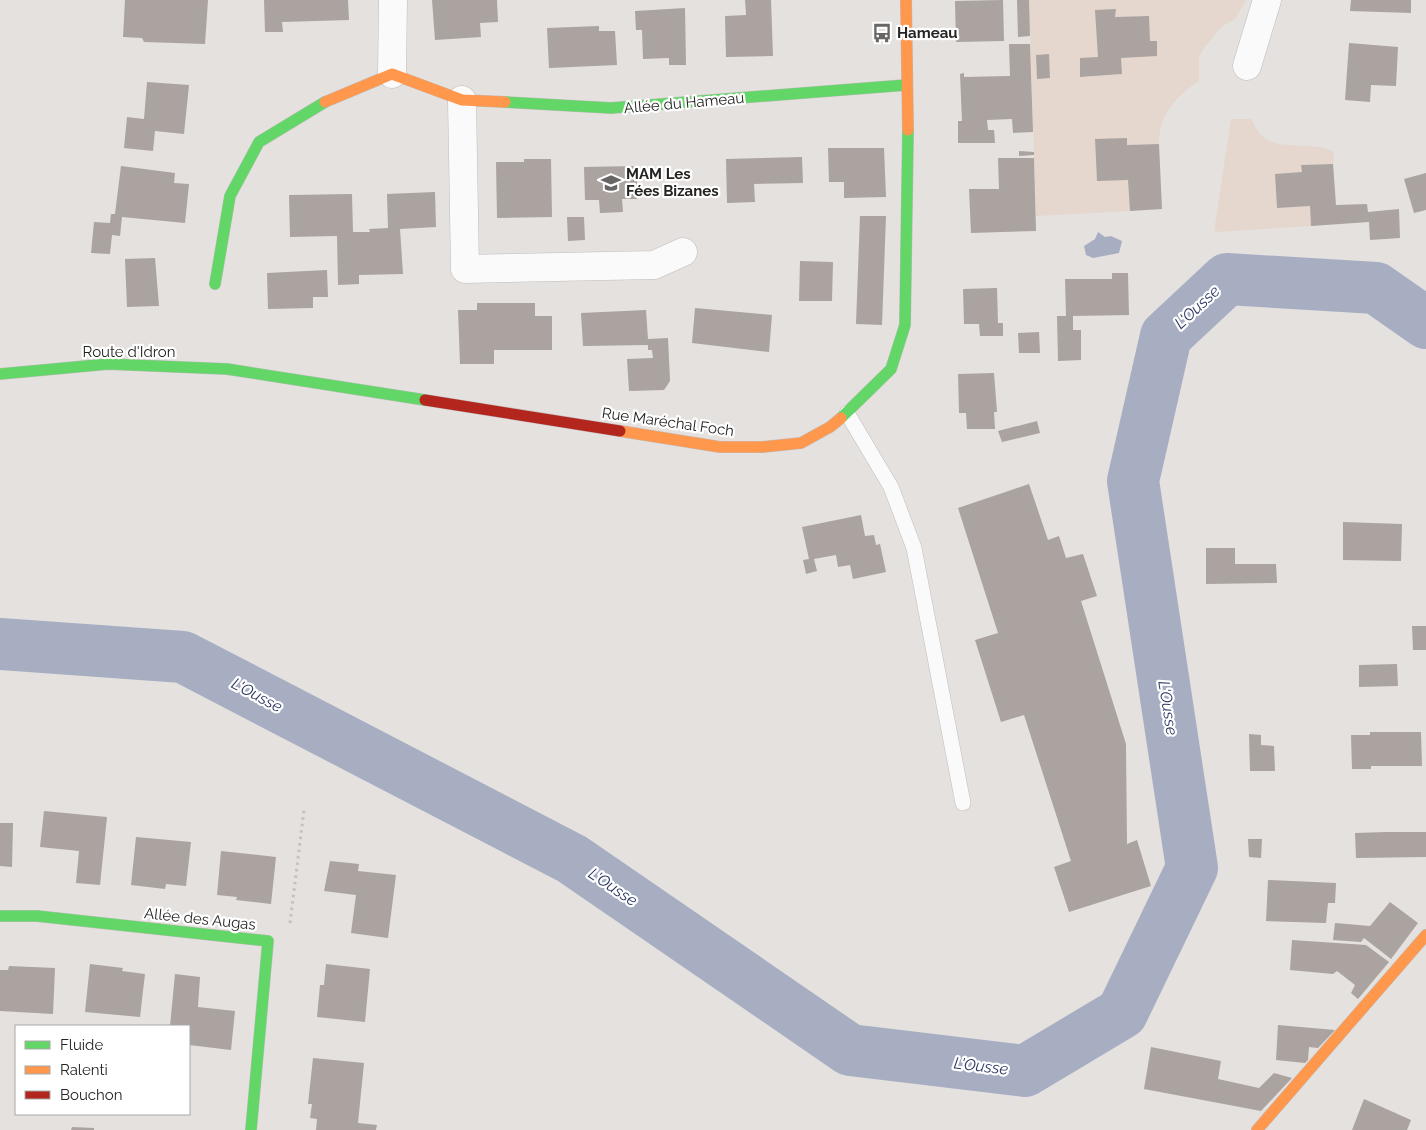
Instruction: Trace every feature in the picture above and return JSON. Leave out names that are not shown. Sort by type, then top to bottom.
[{"type":"street","points":[[216,284],[230,196],[259,142],[321,103],[392,74],[393,0]]},
{"type":"street","name":"Rue Maréchal Foch","points":[[227,369],[720,446],[762,447],[801,443],[830,427],[847,413],[891,369],[904,325],[909,176],[906,0]]},
{"type":"street","points":[[1247,66],[1267,0]]},
{"type":"street","name":"Allée du Hameau","points":[[392,74],[462,100],[611,108],[906,85]]},
{"type":"street","points":[[462,100],[465,269],[654,265],[683,252]]},
{"type":"street","name":"Route d'Idron","points":[[0,374],[108,364],[227,369]]},
{"type":"street","name":"Allée des Augas","points":[[0,916],[37,916],[268,941],[251,1130]]},
{"type":"street","points":[[1257,1130],[1426,935]]},
{"type":"lane","points":[[847,413],[892,487],[914,548],[963,803]]},
{"type":"path","points":[[268,941],[290,929],[304,810]]},
{"type":"shaded area","points":[[1029,0],[1246,0],[1235,19],[1221,27],[1204,48],[1199,57],[1199,81],[1176,100],[1170,108],[1162,124],[1159,144],[1127,145],[1127,138],[1095,140],[1097,180],[1128,180],[1130,211],[1036,216]],"holes":[[[1115,10],[1115,17],[1149,16],[1150,41],[1121,58],[1122,74],[1080,77],[1098,57]],[[1049,54],[1050,78],[1037,79],[1036,55]]]},
{"type":"shaded area","points":[[1231,119],[1251,119],[1262,136],[1278,144],[1317,147],[1334,152],[1333,164],[1302,165],[1302,172],[1275,174],[1277,208],[1310,206],[1311,226],[1214,232]]},
{"type":"water","points":[[1098,232],[1105,237],[1111,236],[1122,241],[1119,253],[1093,258],[1086,255],[1084,246],[1095,239]]},
{"type":"building","points":[[125,0],[208,0],[205,44],[144,42],[142,38],[123,37]]},
{"type":"building","points":[[264,0],[348,0],[349,20],[282,22],[283,32],[265,32]]},
{"type":"building","points":[[432,0],[497,0],[498,22],[480,23],[481,37],[435,40]]},
{"type":"building","points":[[745,0],[771,0],[773,56],[726,57],[725,16],[746,15]]},
{"type":"building","points":[[1003,0],[1004,41],[956,42],[955,1]]},
{"type":"building","points":[[1017,0],[1029,0],[1030,36],[1018,37]]},
{"type":"building","points":[[1351,0],[1411,0],[1411,13],[1350,11]]},
{"type":"building","points":[[685,8],[686,65],[669,65],[669,58],[643,59],[642,30],[636,30],[635,11]]},
{"type":"building","points":[[1116,9],[1115,17],[1149,16],[1150,41],[1157,41],[1157,56],[1121,58],[1122,74],[1080,77],[1080,58],[1098,57],[1095,10]]},
{"type":"building","points":[[599,26],[599,31],[615,31],[617,65],[549,68],[547,28]]},
{"type":"building","points":[[1349,43],[1398,47],[1396,86],[1371,85],[1370,102],[1345,100]]},
{"type":"building","points":[[1009,44],[1030,44],[1033,132],[1013,133],[1012,119],[987,120],[988,130],[994,130],[995,143],[958,143],[958,121],[962,121],[960,74],[964,73],[964,77],[1010,76]]},
{"type":"building","points":[[1049,54],[1050,78],[1037,79],[1036,55]]},
{"type":"building","points":[[147,82],[189,85],[184,134],[155,131],[153,151],[124,148],[127,117],[144,119]]},
{"type":"building","points":[[1127,138],[1127,145],[1159,144],[1162,209],[1130,211],[1128,180],[1097,181],[1095,139]]},
{"type":"building","points":[[828,148],[884,148],[886,197],[844,198],[844,182],[829,182]]},
{"type":"building","points":[[1019,151],[1034,152],[1034,155],[1019,156]]},
{"type":"building","points":[[802,157],[803,183],[754,184],[755,202],[727,203],[726,159]]},
{"type":"building","points":[[998,158],[1034,158],[1036,231],[971,233],[969,189],[999,189]]},
{"type":"building","points":[[524,159],[551,159],[552,217],[497,218],[496,162],[524,162]]},
{"type":"building","points":[[1333,164],[1336,205],[1367,204],[1368,212],[1399,209],[1400,238],[1370,240],[1369,222],[1311,226],[1310,206],[1277,208],[1275,174],[1302,172],[1301,165]]},
{"type":"building","points":[[121,166],[175,173],[174,183],[189,184],[185,223],[122,217],[120,236],[112,235],[110,254],[91,253],[94,222],[110,223],[111,214],[115,214]]},
{"type":"building","name":"MAM Les Fées Bizanes","points":[[637,166],[637,199],[622,199],[623,212],[600,213],[599,200],[585,200],[584,167]]},
{"type":"building","points":[[1426,173],[1426,210],[1414,213],[1404,179]]},
{"type":"building","points":[[435,192],[436,227],[400,229],[403,274],[359,275],[359,284],[338,285],[337,236],[290,237],[289,195],[352,194],[353,232],[370,232],[369,229],[388,228],[387,194]]},
{"type":"building","points":[[860,216],[886,216],[882,325],[856,324]]},
{"type":"building","points":[[567,217],[584,217],[585,240],[568,241]]},
{"type":"building","points":[[155,258],[159,306],[127,307],[125,259]]},
{"type":"building","points":[[800,261],[833,262],[832,301],[799,301]]},
{"type":"building","points":[[327,270],[328,297],[313,297],[313,308],[268,309],[267,273]]},
{"type":"building","points":[[1112,273],[1128,273],[1129,315],[1073,316],[1073,330],[1081,330],[1081,360],[1058,361],[1057,316],[1066,316],[1065,279],[1112,279]]},
{"type":"building","points":[[997,288],[998,323],[1003,323],[1003,336],[980,336],[979,324],[964,324],[963,289]]},
{"type":"building","points":[[477,303],[535,303],[535,316],[552,316],[552,350],[494,350],[494,364],[460,364],[458,310],[477,310]]},
{"type":"building","points":[[695,308],[772,315],[769,352],[692,343]]},
{"type":"building","points":[[646,310],[648,339],[668,338],[670,381],[664,390],[629,391],[627,359],[653,358],[652,350],[648,350],[648,345],[583,346],[581,313]]},
{"type":"building","points":[[1039,332],[1040,353],[1019,353],[1018,333]]},
{"type":"building","points":[[994,373],[997,412],[994,412],[995,429],[967,429],[966,413],[959,413],[958,374]]},
{"type":"building","points":[[1037,421],[1040,433],[1002,442],[998,431]]},
{"type":"building","points":[[1029,484],[1048,540],[1059,536],[1066,558],[1083,554],[1097,596],[1081,601],[1126,744],[1127,844],[1137,840],[1151,886],[1069,912],[1054,867],[1071,861],[1024,715],[1001,722],[975,640],[998,633],[958,508]]},
{"type":"building","points":[[861,515],[865,536],[874,535],[876,545],[880,544],[886,572],[853,579],[850,565],[838,567],[836,555],[814,559],[817,571],[806,574],[803,560],[809,559],[802,527]]},
{"type":"building","points":[[1343,522],[1402,524],[1401,561],[1343,560]]},
{"type":"building","points":[[1206,548],[1235,548],[1235,564],[1276,564],[1277,583],[1206,584]]},
{"type":"building","points":[[1412,626],[1426,626],[1426,650],[1413,650]]},
{"type":"building","points":[[1397,664],[1398,686],[1359,687],[1359,665]]},
{"type":"building","points":[[1370,732],[1421,732],[1422,766],[1371,766],[1371,769],[1352,769],[1351,735],[1370,735]]},
{"type":"building","points":[[1249,734],[1261,735],[1261,745],[1274,746],[1275,771],[1250,771]]},
{"type":"building","points":[[44,811],[107,817],[100,885],[76,883],[79,851],[40,847]]},
{"type":"building","points":[[0,823],[13,823],[12,867],[0,866]]},
{"type":"building","points":[[1426,832],[1426,857],[1356,858],[1355,833]]},
{"type":"building","points":[[136,837],[191,842],[186,886],[166,884],[165,889],[131,885]]},
{"type":"building","points":[[1248,839],[1262,839],[1261,858],[1249,857]]},
{"type":"building","points":[[221,851],[276,857],[271,904],[236,900],[237,897],[217,895]]},
{"type":"building","points":[[330,861],[359,864],[358,871],[396,875],[388,938],[351,933],[356,895],[324,891]]},
{"type":"building","points":[[1268,880],[1336,883],[1335,903],[1328,903],[1326,923],[1266,921]]},
{"type":"building","points":[[1390,902],[1418,923],[1391,959],[1364,938],[1361,942],[1333,940],[1335,923],[1370,926]]},
{"type":"building","points":[[1292,940],[1366,945],[1389,962],[1358,999],[1351,993],[1355,985],[1337,971],[1333,974],[1290,970]]},
{"type":"building","points":[[90,964],[123,968],[122,971],[145,974],[140,1017],[85,1012]]},
{"type":"building","points":[[326,964],[370,969],[365,1022],[317,1017],[320,985],[324,985]]},
{"type":"building","points":[[9,966],[55,968],[53,1014],[0,1011],[0,970],[8,970]]},
{"type":"building","points":[[175,974],[200,977],[198,1007],[235,1011],[231,1050],[190,1045],[190,1025],[170,1025]]},
{"type":"building","points":[[1278,1025],[1335,1030],[1318,1048],[1309,1047],[1308,1060],[1305,1063],[1276,1060]]},
{"type":"building","points":[[1151,1047],[1221,1061],[1218,1079],[1259,1088],[1274,1073],[1292,1078],[1261,1111],[1144,1089]]},
{"type":"building","points":[[313,1058],[364,1063],[358,1123],[377,1125],[376,1130],[316,1130],[317,1119],[310,1118],[312,1104],[308,1104]]},
{"type":"building","points":[[1364,1099],[1411,1120],[1407,1130],[1352,1130]]},
{"type":"building","points":[[72,1127],[94,1128],[94,1130],[71,1130]]},
{"type":"waterway","name":"L'Ousse","points":[[0,644],[183,657],[572,859],[850,1050],[1025,1071],[1122,1013],[1192,868],[1133,481],[1166,336],[1227,279],[1376,288],[1426,323]]},
{"type":"traffic: fast","points":[[505,102],[611,108],[906,85]]},
{"type":"traffic: fast","points":[[215,284],[230,196],[259,142],[325,102]]},
{"type":"traffic: fast","points":[[841,418],[891,369],[905,325],[908,130]]},
{"type":"traffic: fast","points":[[0,374],[108,364],[227,369],[425,400]]},
{"type":"traffic: fast","points":[[0,916],[37,916],[268,941],[251,1130]]},
{"type":"traffic: slow","points":[[906,0],[908,130]]},
{"type":"traffic: slow","points":[[325,102],[392,74],[462,100],[505,102]]},
{"type":"traffic: slow","points":[[620,431],[720,447],[762,447],[801,443],[830,427],[841,418]]},
{"type":"traffic: slow","points":[[1257,1130],[1426,935]]},
{"type":"traffic: jam","points":[[425,400],[620,431]]},
{"type":"place","name":"Hameau","points":[[882,33]]},
{"type":"place","name":"MAM Les Fées Bizanes","points":[[611,183]]}]
